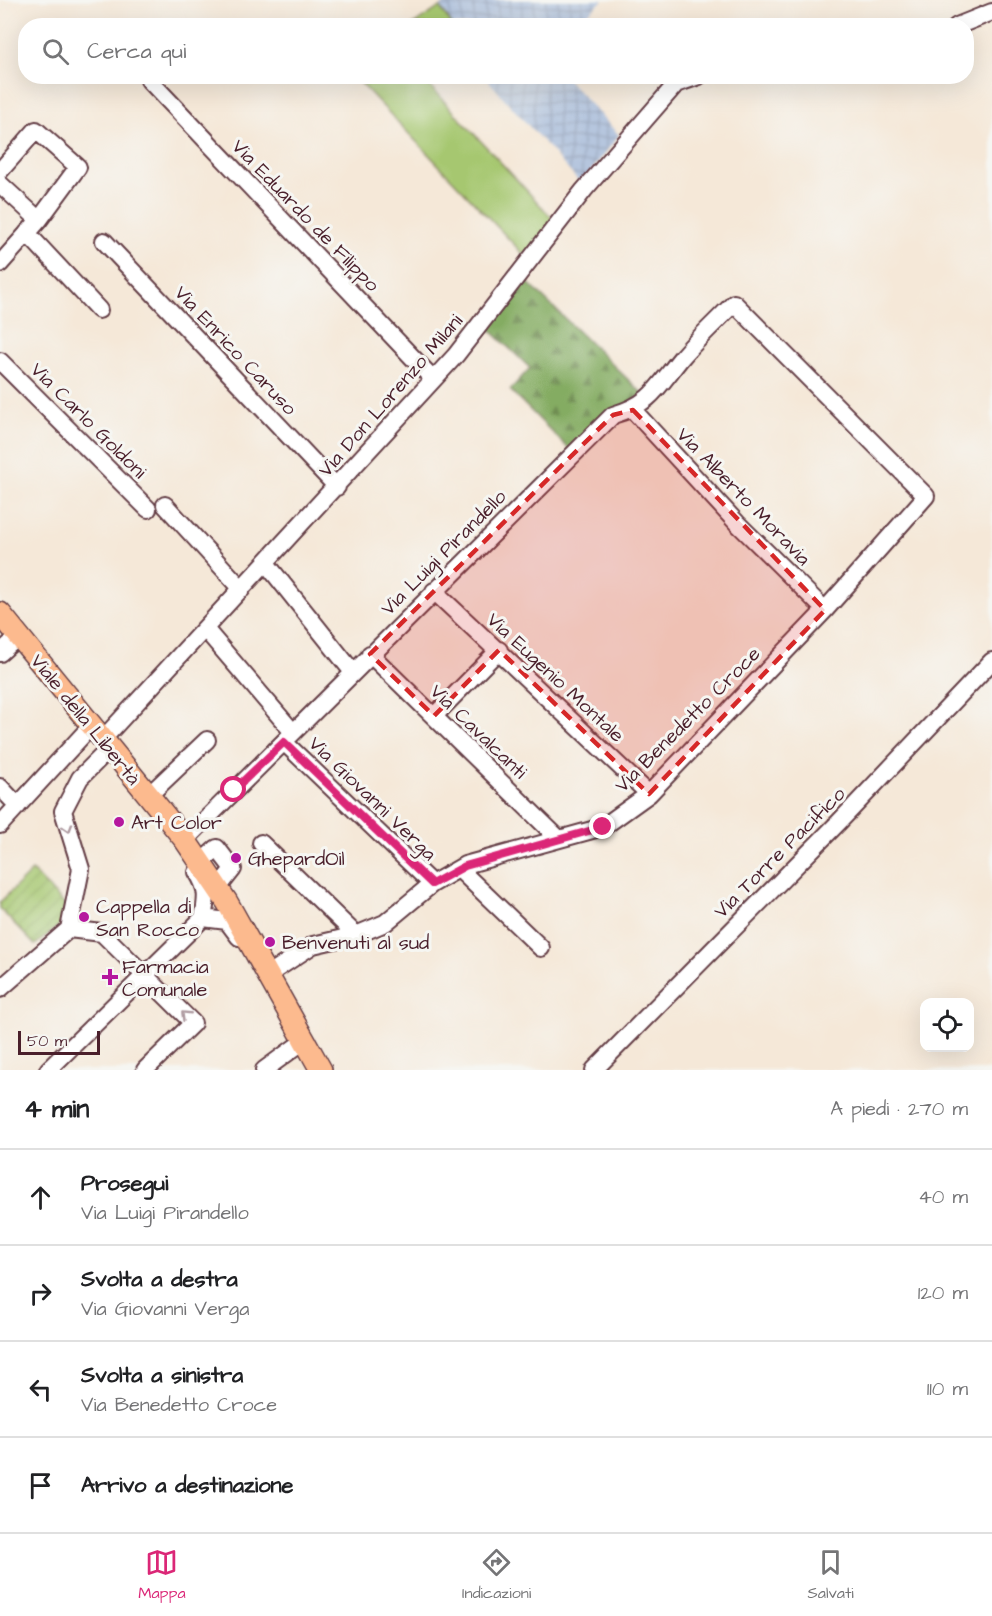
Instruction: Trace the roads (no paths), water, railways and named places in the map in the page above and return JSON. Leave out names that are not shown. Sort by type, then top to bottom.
[{"type":"main road","name":"Viale della Libertà","points":[[0,613],[20,636],[100,743],[148,796],[200,862],[265,967],[321,1070]]},
{"type":"street","points":[[974,19],[992,12]]},
{"type":"street","name":"Via Eduardo de Filippo","points":[[153,84],[433,379]]},
{"type":"street","name":"Via Don Lorenzo Milani","points":[[100,743],[456,355],[584,190],[676,84]]},
{"type":"street","points":[[0,171],[36,130],[78,167],[39,220],[0,264]]},
{"type":"street","points":[[0,184],[39,220]]},
{"type":"street","points":[[27,233],[99,310]]},
{"type":"street","name":"Via Enrico Caruso","points":[[104,241],[337,487]]},
{"type":"street","name":"Via Luigi Pirandello","points":[[185,841],[352,671],[613,415],[633,410],[668,379],[681,358],[734,303],[926,496]]},
{"type":"street","name":"Via Carlo Goldoni","points":[[0,361],[148,509]]},
{"type":"street","name":"Via Alberto Moravia","points":[[633,410],[737,523],[825,610]]},
{"type":"street","name":"Via Benedetto Croce","points":[[265,967],[313,945],[356,935],[385,923],[432,884],[459,869],[603,827],[649,794],[825,610],[926,496]]},
{"type":"street","points":[[165,505],[242,589]]},
{"type":"street","points":[[266,563],[352,671]]},
{"type":"street","name":"Via Eugenio Montale","points":[[434,591],[649,794]]},
{"type":"street","name":"Via Giovanni Verga","points":[[206,630],[288,737],[432,884]]},
{"type":"street","points":[[0,653],[20,636]]},
{"type":"street","points":[[434,716],[499,650]]},
{"type":"street","name":"Via Cavalcanti","points":[[370,654],[560,839]]},
{"type":"street","name":"Via Torre Pacifico","points":[[594,1070],[839,822],[992,661]]},
{"type":"street","points":[[148,796],[207,740]]},
{"type":"street","points":[[0,825],[18,806],[100,743]]},
{"type":"street","points":[[1,985],[69,929],[81,869],[63,811],[100,743]]},
{"type":"street","points":[[0,787],[18,806]]},
{"type":"street","points":[[48,1070],[203,918],[206,886],[186,854],[185,841]]},
{"type":"street","points":[[261,843],[356,935]]},
{"type":"street","points":[[459,869],[541,948]]},
{"type":"street","points":[[203,918],[227,921],[246,950],[265,967]]},
{"type":"street","points":[[69,929],[102,933],[193,1023],[144,1070]]},
{"type":"street","points":[[264,1070],[305,1040]]},
{"type":"place","name":"Art Color","points":[[119,822]]},
{"type":"place","name":"GhepardOil","points":[[236,858]]},
{"type":"place","name":"Cappella di San Rocco","points":[[84,917]]},
{"type":"place","name":"Benvenuti al sud","points":[[270,942]]},
{"type":"place","name":"Farmacia Comunale","points":[[110,977]]}]
